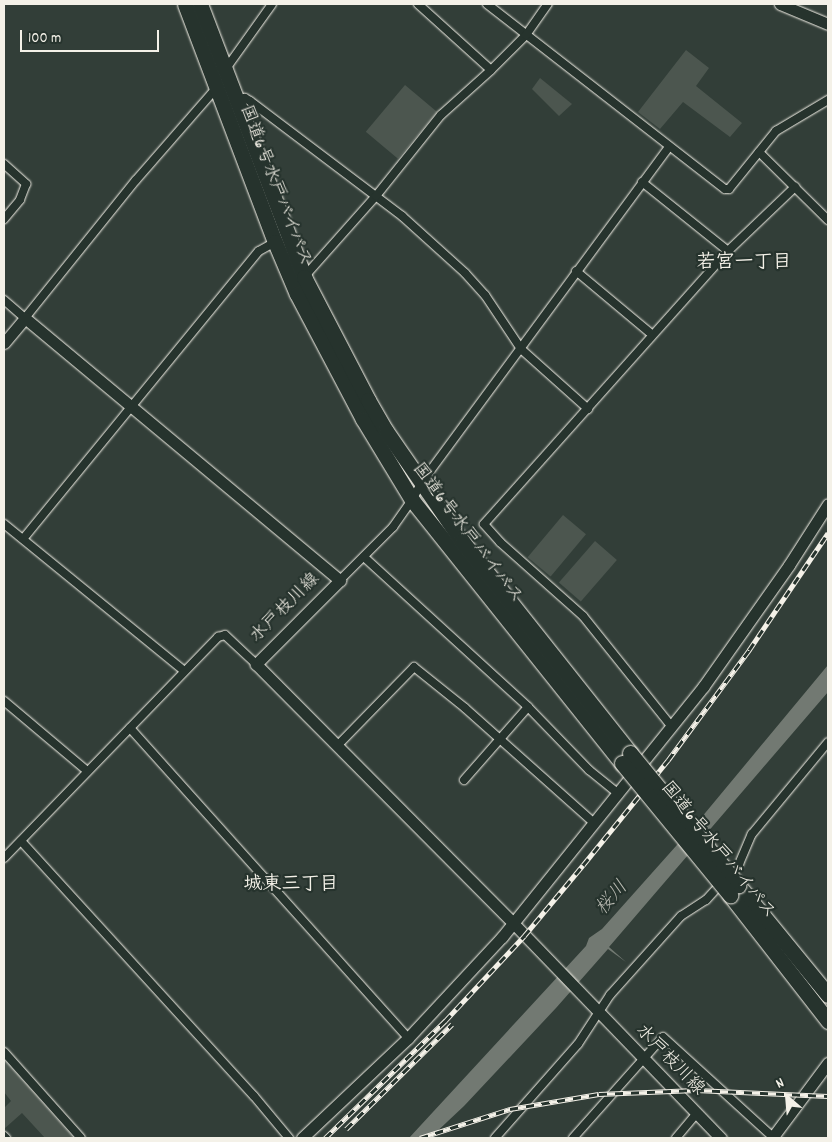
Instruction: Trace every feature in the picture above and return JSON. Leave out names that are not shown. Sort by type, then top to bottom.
[{"type":"highway","name":"国道6号水戸バイパス","points":[[185,4],[223,79],[236,100],[304,277],[364,393],[386,431],[462,541],[626,758]]},
{"type":"highway","name":"国道6号水戸バイパス","points":[[200,4],[274,242],[297,294],[340,380],[412,500],[734,890],[828,995]]},
{"type":"highway","name":"国道6号水戸バイパス","points":[[734,890],[828,1021]]},
{"type":"main road","points":[[780,4],[828,24]]},
{"type":"main road","points":[[4,343],[25,318]]},
{"type":"main road","name":"水戸枝川線","points":[[25,318],[340,580],[256,664],[514,924],[595,1010],[721,1138]]},
{"type":"main road","points":[[302,1138],[408,1038],[514,924],[593,822],[672,727],[751,620],[828,504]]},
{"type":"main road","points":[[773,1138],[828,1063]]},
{"type":"street","points":[[4,300],[25,318],[136,180],[223,79],[272,4]]},
{"type":"street","points":[[418,4],[491,70]]},
{"type":"street","points":[[488,4],[526,36],[725,189],[729,189],[776,131],[828,100]]},
{"type":"street","points":[[304,277],[376,196],[441,114],[526,36],[546,6],[537,4]]},
{"type":"street","points":[[236,100],[245,98],[250,101],[402,216],[466,273],[500,314],[521,349],[588,409]]},
{"type":"street","points":[[340,580],[393,527],[422,482],[669,147]]},
{"type":"street","points":[[759,152],[828,220]]},
{"type":"street","points":[[4,164],[26,184],[20,200],[4,219]]},
{"type":"street","points":[[642,182],[728,251]]},
{"type":"street","points":[[672,727],[583,616],[500,542],[484,524],[728,251],[795,187]]},
{"type":"street","points":[[23,539],[259,251],[274,242]]},
{"type":"street","points":[[576,271],[649,332]]},
{"type":"street","points":[[4,524],[184,672]]},
{"type":"street","points":[[364,557],[528,707],[589,770],[617,793]]},
{"type":"street","points":[[4,858],[218,636],[224,635],[256,664]]},
{"type":"street","points":[[338,745],[414,667],[500,739],[593,822]]},
{"type":"street","points":[[4,701],[87,771]]},
{"type":"street","points":[[464,780],[528,707]]},
{"type":"street","points":[[130,728],[408,1038]]},
{"type":"street","points":[[495,1138],[578,1044],[595,1010],[681,916],[706,900],[739,864],[752,834],[828,742]]},
{"type":"street","points":[[21,841],[228,1068],[289,1138]]},
{"type":"street","points":[[573,1138],[663,1037],[773,1138]]},
{"type":"street","points":[[4,1052],[81,1138]]},
{"type":"street","points":[[676,1138],[696,1114]]},
{"type":"shaded area","points":[[686,50],[709,68],[696,86],[742,123],[730,137],[683,102],[660,129],[638,112]]},
{"type":"shaded area","points":[[540,78],[572,104],[559,116],[532,89]]},
{"type":"shaded area","points":[[405,85],[437,112],[398,159],[366,132]]},
{"type":"shaded area","points":[[563,515],[586,534],[551,576],[528,557]]},
{"type":"shaded area","points":[[595,541],[617,560],[581,602],[559,583]]},
{"type":"shaded area","points":[[828,665],[828,692],[609,947],[626,962],[608,949],[556,1008],[464,1106],[430,1138],[409,1138],[586,946],[589,938],[602,929],[701,818]]},
{"type":"shaded area","points":[[4,1059],[74,1138],[45,1138],[22,1113],[4,1129],[4,1108],[11,1101],[4,1092]]},
{"type":"railway","points":[[325,1138],[445,1021],[524,936],[668,760],[749,650],[828,533]]},
{"type":"railway","points":[[346,1129],[452,1024]]},
{"type":"railway","points":[[420,1138],[510,1109],[599,1094],[696,1090],[828,1096]]},
{"type":"district","name":"若宮一丁目","points":[[744,264]]},
{"type":"district","name":"城東三丁目","points":[[291,886]]},
{"type":"water label","name":"桜川","points":[[613,899]]}]
